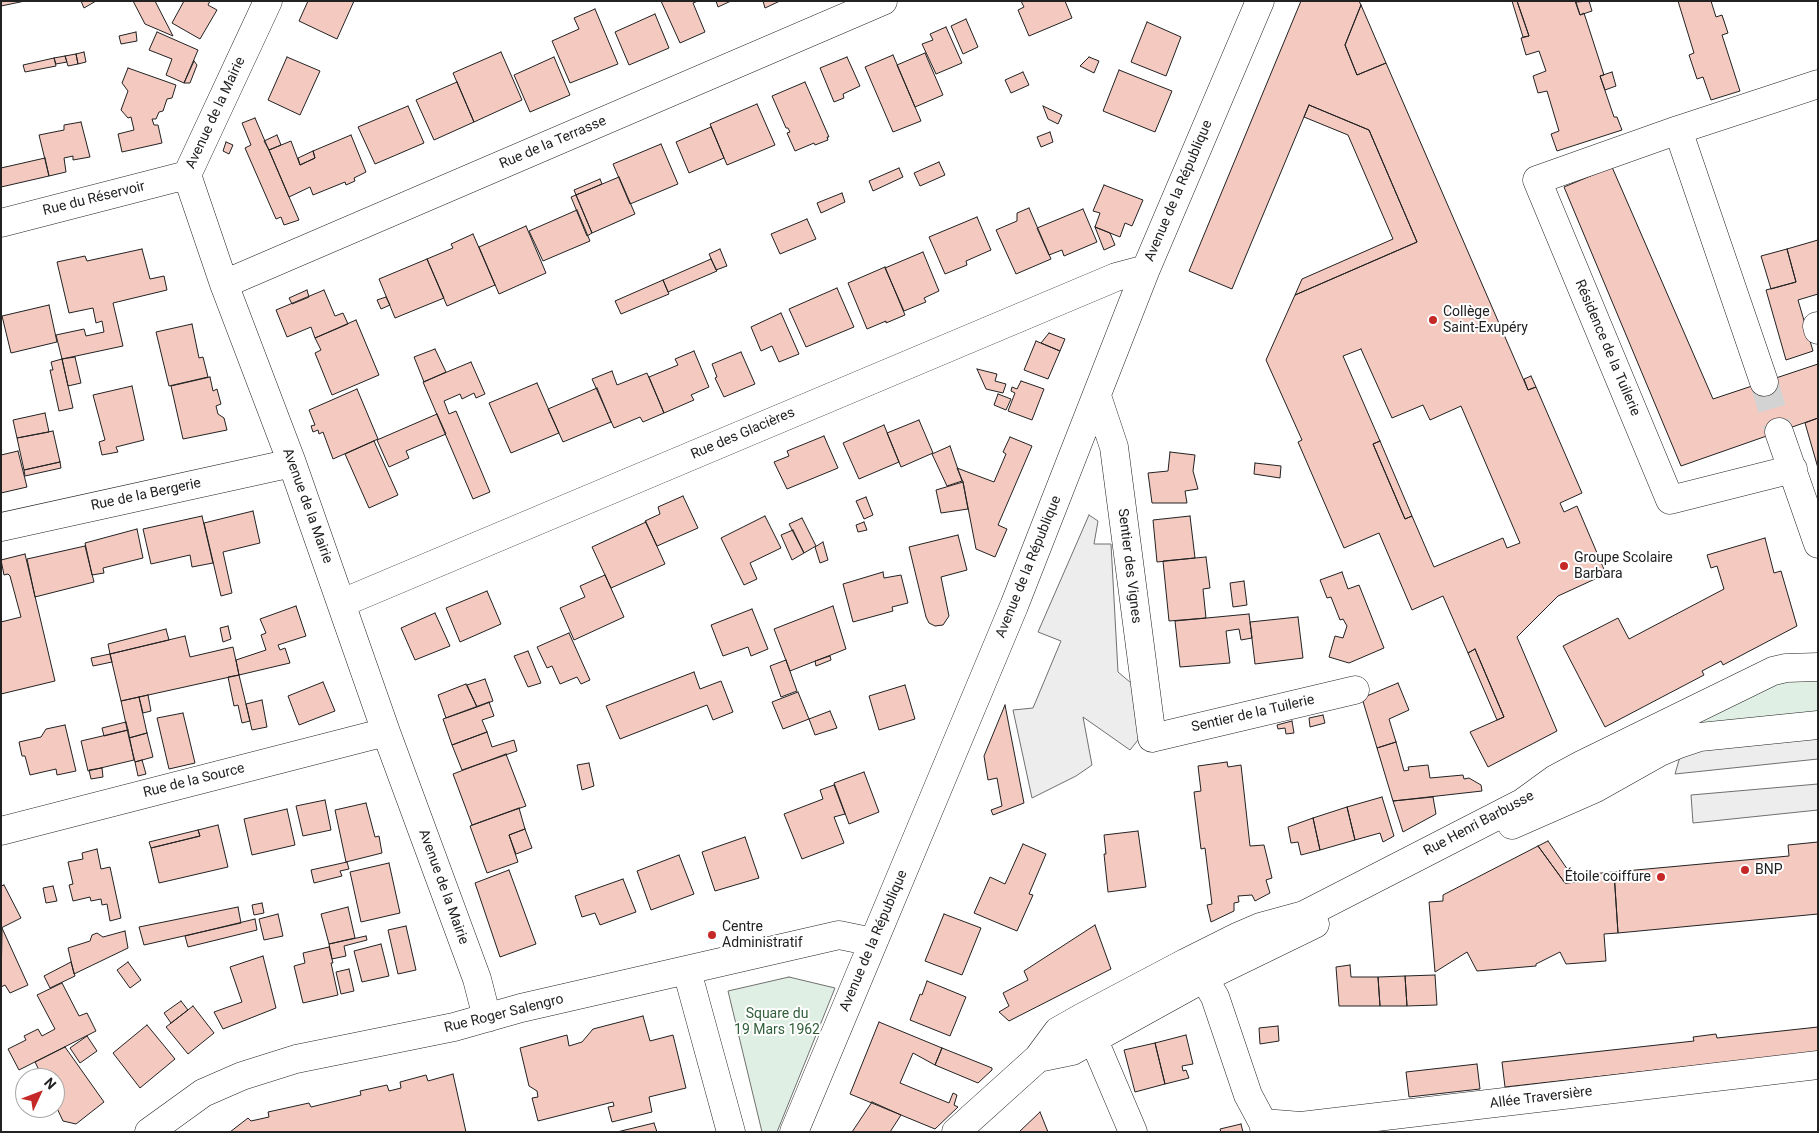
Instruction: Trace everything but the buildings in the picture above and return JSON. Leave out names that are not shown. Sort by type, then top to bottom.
[{"type":"street","points":[[252,1],[254,33]]},
{"type":"street","name":"Avenue de la Mairie","points":[[268,1],[187,176],[224,284],[292,463],[386,732],[478,979],[488,1018]]},
{"type":"street","name":"Rue de la Terrasse","points":[[224,284],[883,1]]},
{"type":"street","name":"Avenue de la République","points":[[794,1132],[1014,606],[1146,269],[1260,1]]},
{"type":"street","name":"Résidence de la Tuilerie","points":[[1793,469],[1670,500],[1537,180],[1678,130],[1818,84]]},
{"type":"street","points":[[1678,130],[1764,382]]},
{"type":"street","name":"Rue du Réservoir","points":[[1,223],[187,176]]},
{"type":"street","name":"Rue des Glacières","points":[[342,604],[1116,277],[1146,269]]},
{"type":"street","name":"Sentier des Vignes","points":[[1097,396],[1114,447],[1152,738]]},
{"type":"street","points":[[1779,432],[1818,544]]},
{"type":"street","name":"Rue de la Bergerie","points":[[1,526],[292,463]]},
{"type":"street","name":"Rue Henri Barbusse","points":[[1038,1058],[1072,1051],[1260,927],[1304,914],[1522,803],[1556,779],[1581,765],[1772,671],[1786,668],[1818,667]]},
{"type":"street","name":"Sentier de la Tuilerie","points":[[1152,738],[1355,690]]},
{"type":"street","name":"Rue Henri Barbusse","points":[[956,1132],[1038,1058],[1058,1031],[1594,789],[1658,753],[1679,744],[1700,737],[1818,726]]},
{"type":"street","name":"Rue de la Source","points":[[1,831],[386,732]]},
{"type":"street","name":"Rue Roger Salengro","points":[[149,1132],[203,1093],[242,1076],[296,1059],[454,1027],[521,1008],[840,935],[873,942]]},
{"type":"street","points":[[1198,969],[1215,998],[1248,1095],[1269,1129]]},
{"type":"street","points":[[687,971],[731,1132]]},
{"type":"street","points":[[1093,1038],[1133,1132]]},
{"type":"street","name":"Allée Traversière","points":[[1269,1129],[1818,1065]]},
{"type":"green space","points":[[1818,679],[1818,716],[1690,730],[1689,722],[1766,683]]},
{"type":"green space","name":"Square du 19 Mars 1962","points":[[789,977],[835,988],[777,1132],[762,1132],[728,991]]},
{"type":"shaded area","points":[[1089,515],[1098,521],[1094,544],[1111,544],[1118,672],[1143,693],[1142,735],[1130,750],[1083,717],[1092,765],[1076,776],[1032,798],[1013,710],[1033,708],[1061,641],[1038,632]]},
{"type":"shaded area","points":[[1818,734],[1818,759],[1675,774],[1681,753]]},
{"type":"shaded area","points":[[1818,784],[1818,810],[1693,823],[1691,795]]},
{"type":"tunnel","points":[[1764,382],[1779,432]]},
{"type":"place","name":"Collège Saint-Exupéry","points":[[1433,320]]},
{"type":"place","name":"Groupe Scolaire Barbara","points":[[1564,566]]},
{"type":"place","name":"BNP","points":[[1745,870]]},
{"type":"place","name":"Étoile coiffure","points":[[1661,877]]},
{"type":"place","name":"Centre Administratif","points":[[712,935]]}]
